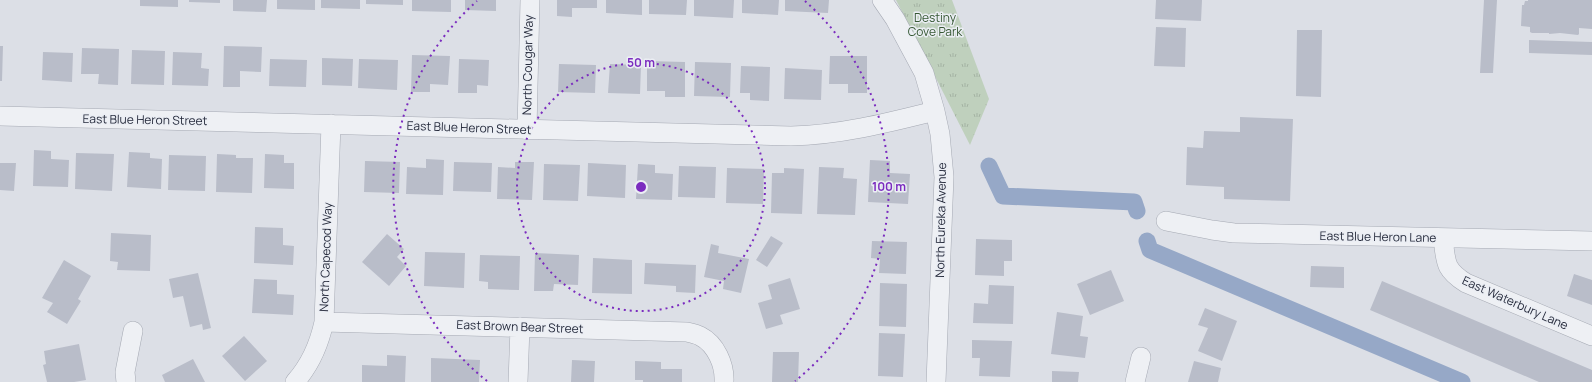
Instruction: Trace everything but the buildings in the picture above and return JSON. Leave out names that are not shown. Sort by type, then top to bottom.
[{"type":"street","name":"North Cougar Way","points":[[527,130],[530,0]]},
{"type":"street","name":"North Eureka Avenue","points":[[882,0],[895,19],[924,73],[940,134],[944,177],[936,382]]},
{"type":"street","name":"East Blue Heron Street","points":[[0,116],[820,136],[846,132],[935,111]]},
{"type":"street","name":"North Capecod Way","points":[[295,382],[312,358],[320,341],[324,322],[331,124]]},
{"type":"street","name":"East Blue Heron Lane","points":[[1166,221],[1234,233],[1592,241]]},
{"type":"street","name":"East Waterbury Lane","points":[[1443,238],[1446,263],[1453,275],[1466,283],[1592,336]]},
{"type":"street","name":"East Brown Bear Street","points":[[324,322],[687,332],[700,336],[712,346],[721,360],[725,376],[724,382]]},
{"type":"street","points":[[518,382],[520,327]]},
{"type":"street","points":[[126,382],[125,372],[133,331]]},
{"type":"street","points":[[1135,382],[1141,357]]},
{"type":"green space","name":"Destiny Cove Park","points":[[896,0],[952,0],[989,99],[970,145]]},
{"type":"waterway","points":[[989,166],[1003,196],[1134,202],[1137,211]]},
{"type":"waterway","points":[[1147,241],[1150,250],[1462,382]]}]
